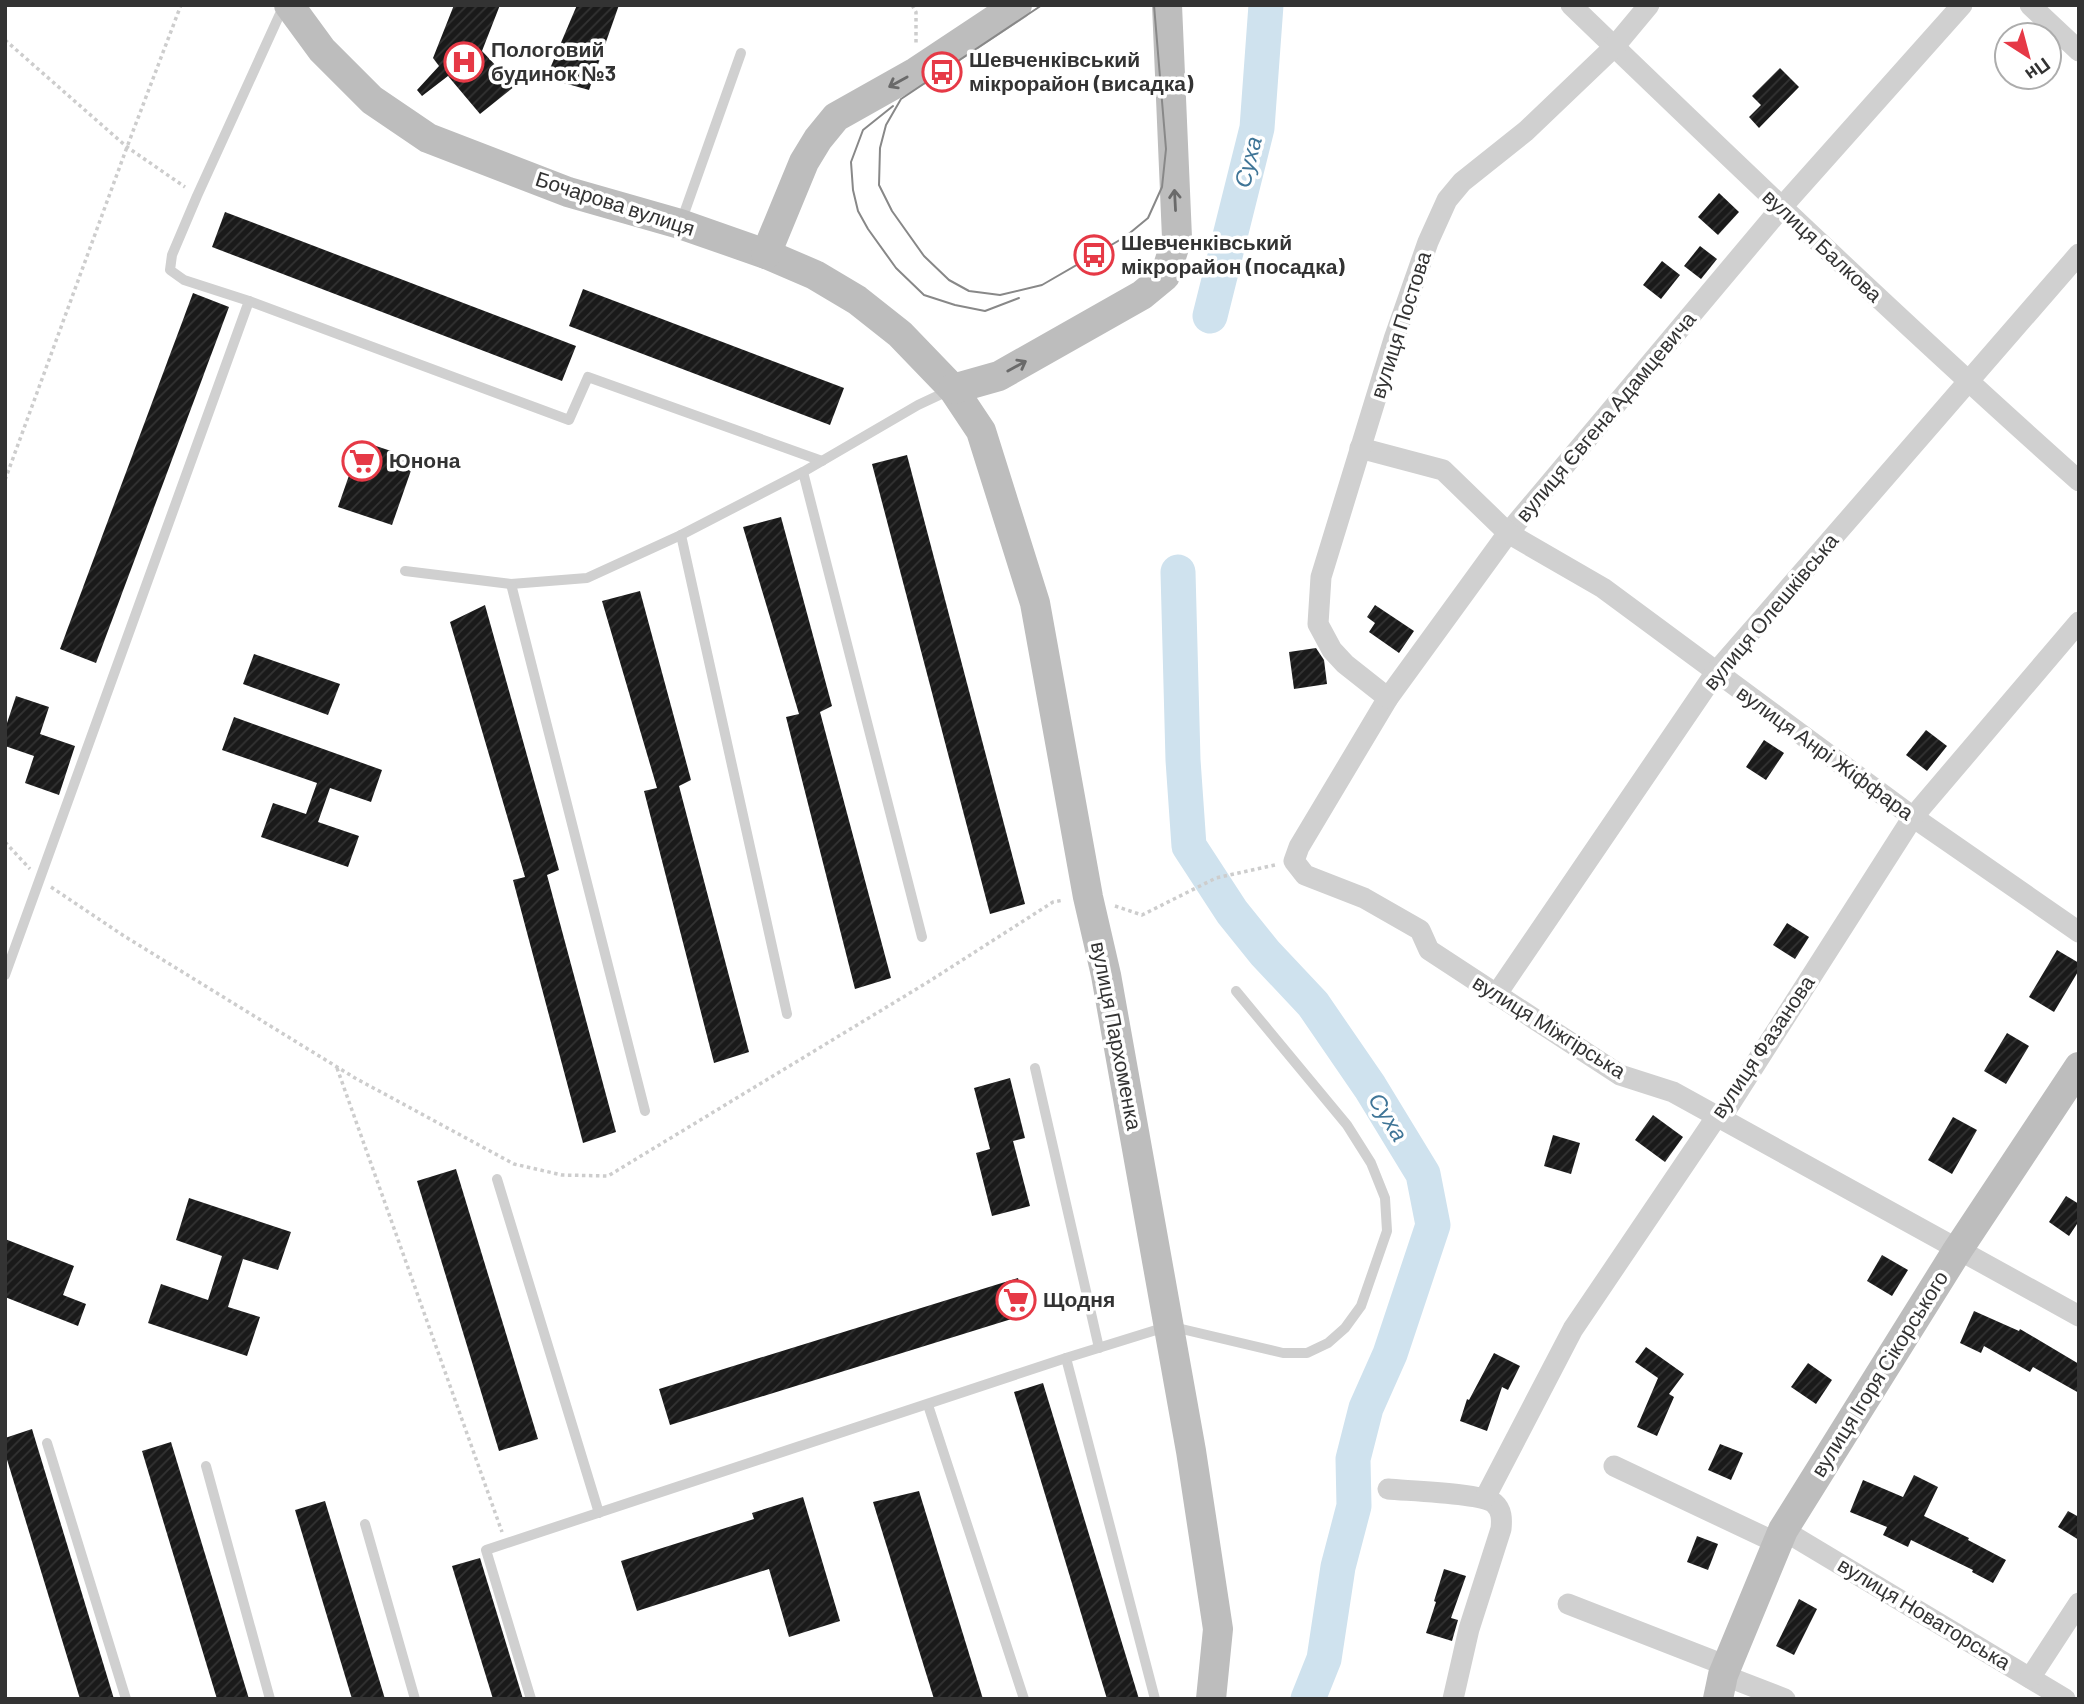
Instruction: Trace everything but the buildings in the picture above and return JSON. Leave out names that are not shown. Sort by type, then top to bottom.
[{"type":"street","name":"Бочарова вулиця","points":[[287,5],[323,50],[372,100],[428,138],[568,192],[680,225],[766,254],[815,275],[857,300],[901,334],[953,389]]},
{"type":"street","points":[[766,254],[804,162],[818,138],[836,117],[916,72],[1017,5]]},
{"type":"street","points":[[953,389],[999,376],[1142,295],[1165,276],[1177,238],[1167,5]]},
{"type":"street","name":"вулиця Балкова","points":[[1571,5],[1781,208],[1968,383],[2079,481]]},
{"type":"street","name":"вулиця Постова","points":[[1388,698],[1345,664],[1332,650],[1318,625],[1321,577],[1394,339],[1428,243],[1447,200],[1462,182],[1526,131],[1614,47],[1649,5]]},
{"type":"street","name":"вулиця Євгена Адамцевича","points":[[1294,861],[1299,847],[1388,698],[1508,533],[1781,208],[1962,5]]},
{"type":"street","points":[[2030,5],[2079,51]]},
{"type":"street","name":"вулиця Олешківська","points":[[1496,995],[1716,672],[2079,254]]},
{"type":"street","name":"вулиця Пархоменка","points":[[953,389],[981,431],[1035,603],[1088,897],[1106,975],[1191,1451],[1218,1629],[1211,1699]]},
{"type":"street","name":"вулиця Анрі Жіффара","points":[[1360,448],[1443,470],[1508,533],[1603,588],[1913,817],[2079,932]]},
{"type":"street","name":"вулиця Фазанова","points":[[1485,1498],[1573,1329],[1717,1116],[1726,1110],[1913,817],[2079,622]]},
{"type":"street","name":"вулиця Міжгірська","points":[[1294,861],[1305,875],[1364,898],[1420,930],[1429,950],[1620,1075],[1673,1091],[1957,1251],[2079,1316]]},
{"type":"street","name":"вулиця Ігоря Сікорського","points":[[1723,1680],[1780,1536],[1957,1251],[2079,1067]]},
{"type":"street","name":"вулиця Новаторська","points":[[1614,1466],[1780,1536],[2065,1699]]},
{"type":"street","points":[[1388,1489],[1485,1498],[1499,1509],[1502,1518],[1501,1529],[1469,1629],[1453,1699]]},
{"type":"street","points":[[2030,1678],[2079,1603]]},
{"type":"street","points":[[1568,1604],[1723,1680],[1785,1699]]},
{"type":"lane","points":[[287,5],[197,195],[172,255],[170,270],[184,280],[249,301],[569,420],[587,377],[822,461]]},
{"type":"lane","points":[[680,225],[741,53]]},
{"type":"lane","points":[[5,975],[249,301]]},
{"type":"lane","points":[[405,570],[512,584],[587,578],[681,535],[803,472],[918,405],[953,389]]},
{"type":"lane","points":[[803,472],[922,937]]},
{"type":"lane","points":[[681,535],[787,1014]]},
{"type":"lane","points":[[512,584],[645,1111]]},
{"type":"lane","points":[[531,1699],[486,1550],[1169,1326],[1283,1353],[1307,1353],[1328,1343],[1345,1328],[1361,1306],[1387,1231],[1385,1198],[1371,1163],[1347,1125],[1236,991]]},
{"type":"lane","points":[[1035,1068],[1099,1348]]},
{"type":"lane","points":[[497,1179],[599,1513]]},
{"type":"lane","points":[[1066,1358],[1154,1699]]},
{"type":"lane","points":[[928,1405],[1024,1699]]},
{"type":"lane","points":[[47,1443],[126,1699]]},
{"type":"lane","points":[[206,1466],[270,1699]]},
{"type":"lane","points":[[365,1524],[415,1699]]},
{"type":"path","points":[[5,480],[181,5]]},
{"type":"path","points":[[912,5],[916,12],[916,72]]},
{"type":"path","points":[[5,40],[127,148],[197,195]]},
{"type":"path","points":[[5,842],[40,880],[124,936],[336,1066],[514,1164],[562,1175],[608,1176],[928,982],[1053,902],[1088,897]]},
{"type":"path","points":[[1142,915],[1216,878],[1294,861]]},
{"type":"path","points":[[336,1066],[506,1543]]},
{"type":"waterway","name":"Суха","points":[[1210,316],[1257,128],[1266,5]]},
{"type":"waterway","name":"Суха","points":[[1178,572],[1183,760],[1189,846],[1232,912],[1265,953],[1313,1004],[1370,1087],[1423,1174],[1433,1225],[1390,1354],[1366,1408],[1353,1459],[1354,1506],[1338,1567],[1324,1659],[1308,1699]]},
{"type":"tram line","points":[[1042,5],[901,99],[886,125],[880,148],[879,185],[892,211],[924,256],[949,280],[969,291],[1000,295],[1042,285],[1125,237],[1148,218],[1162,187],[1166,149],[1154,5]]},
{"type":"tram line","points":[[893,106],[863,130],[851,162],[858,211],[868,229],[896,268],[924,295],[985,311],[1019,298]]},
{"type":"place","name":"Пологовий будинок №3","points":[[464,62]]},
{"type":"place","name":"Шевченківський мікрорайон (висадка)","points":[[942,72]]},
{"type":"place","name":"Шевченківський мікрорайон (посадка)","points":[[1094,255]]},
{"type":"place","name":"Юнона","points":[[362,461]]},
{"type":"place","name":"Щодня","points":[[1016,1300]]}]
